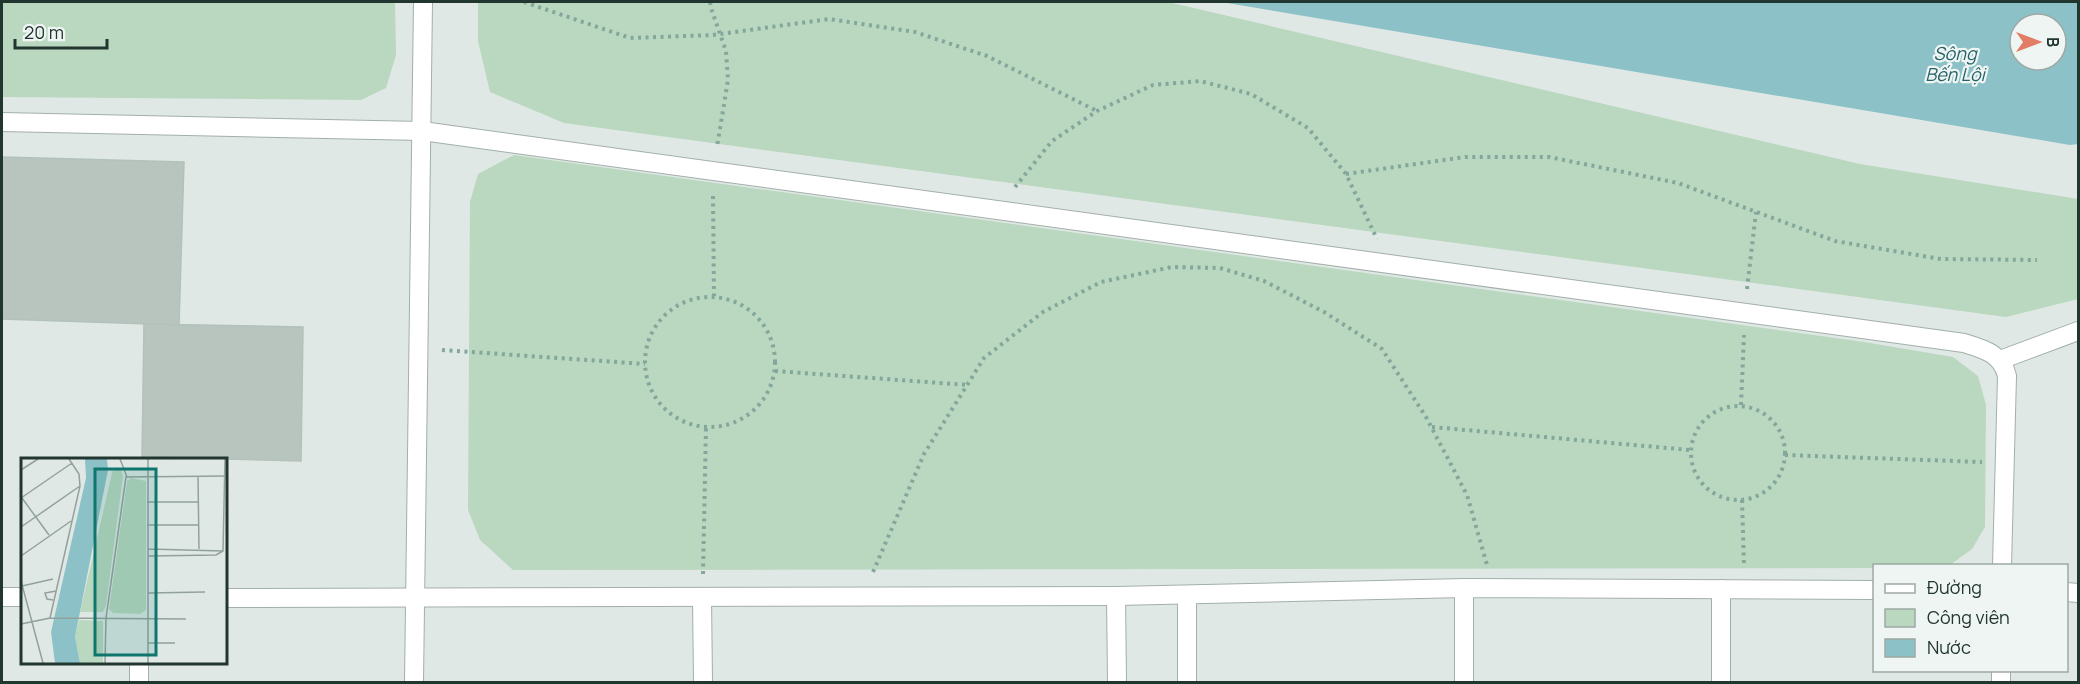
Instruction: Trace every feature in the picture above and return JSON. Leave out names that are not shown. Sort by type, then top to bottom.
[{"type":"street","points":[[414,682],[423,2]]},
{"type":"street","points":[[2,122],[422,131],[1964,343],[1984,349],[2000,360],[2007,376],[2001,564]]},
{"type":"street","points":[[2000,360],[2079,331]]},
{"type":"street","points":[[226,598],[1116,596],[1464,588],[1873,590]]},
{"type":"street","points":[[1464,588],[1464,682]]},
{"type":"street","points":[[1721,589],[1721,682]]},
{"type":"street","points":[[1187,595],[1187,682]]},
{"type":"street","points":[[1116,596],[1117,682]]},
{"type":"street","points":[[2,597],[21,597]]},
{"type":"street","points":[[702,597],[703,682]]},
{"type":"street","points":[[139,663],[139,682]]},
{"type":"path","points":[[524,2],[630,38],[713,35],[829,19],[915,32],[987,56],[1097,111]]},
{"type":"path","points":[[996,210],[1052,141],[1097,111],[1153,85],[1200,81],[1251,94],[1308,128],[1346,174],[1389,264]]},
{"type":"path","points":[[1346,174],[1465,157],[1549,157],[1677,183],[1835,241],[1941,259],[2037,260]]},
{"type":"path","points":[[1741,405],[1745,313],[1756,212]]},
{"type":"path","points":[[862,597],[924,454],[984,358],[1043,312],[1101,282],[1172,267],[1220,268],[1264,281],[1314,306],[1382,349],[1432,427],[1467,495],[1493,588]]},
{"type":"path","points":[[714,296],[735,301],[753,312],[767,329],[775,350],[775,371],[769,392],[756,410],[738,422],[717,428],[696,427],[676,418],[659,404],[649,385],[645,364],[648,342],[657,322],[673,308],[692,298],[714,296]]},
{"type":"path","points":[[419,349],[645,364]]},
{"type":"path","points":[[775,371],[968,385]]},
{"type":"path","points":[[1732,405],[1741,405],[1764,412],[1776,424],[1784,439],[1785,455],[1782,470],[1775,483],[1750,500],[1735,501],[1707,490],[1697,478],[1690,450],[1694,433],[1703,420],[1717,410],[1732,405]]},
{"type":"path","points":[[1432,427],[1690,450]]},
{"type":"path","points":[[702,597],[706,428]]},
{"type":"path","points":[[1785,455],[2004,463]]},
{"type":"path","points":[[1742,500],[1745,589]]},
{"type":"green space","points":[[2,2],[395,2],[396,55],[386,88],[361,100],[2,97]]},
{"type":"green space","points":[[478,2],[1168,2],[1860,164],[2078,199],[2078,299],[2006,317],[564,123],[490,92],[478,41]]},
{"type":"green space","points":[[514,155],[1864,342],[1953,357],[1978,376],[1986,405],[1985,527],[1972,549],[1951,564],[1873,564],[1873,568],[513,570],[480,540],[468,510],[470,202],[478,174]]},
{"type":"water","name":"Sông Bến Lội","points":[[1221,2],[2078,2],[2078,144],[2070,145]]},
{"type":"building","points":[[2,157],[184,162],[179,325],[2,319]]},
{"type":"building","points":[[144,324],[303,327],[301,461],[142,457]]}]
